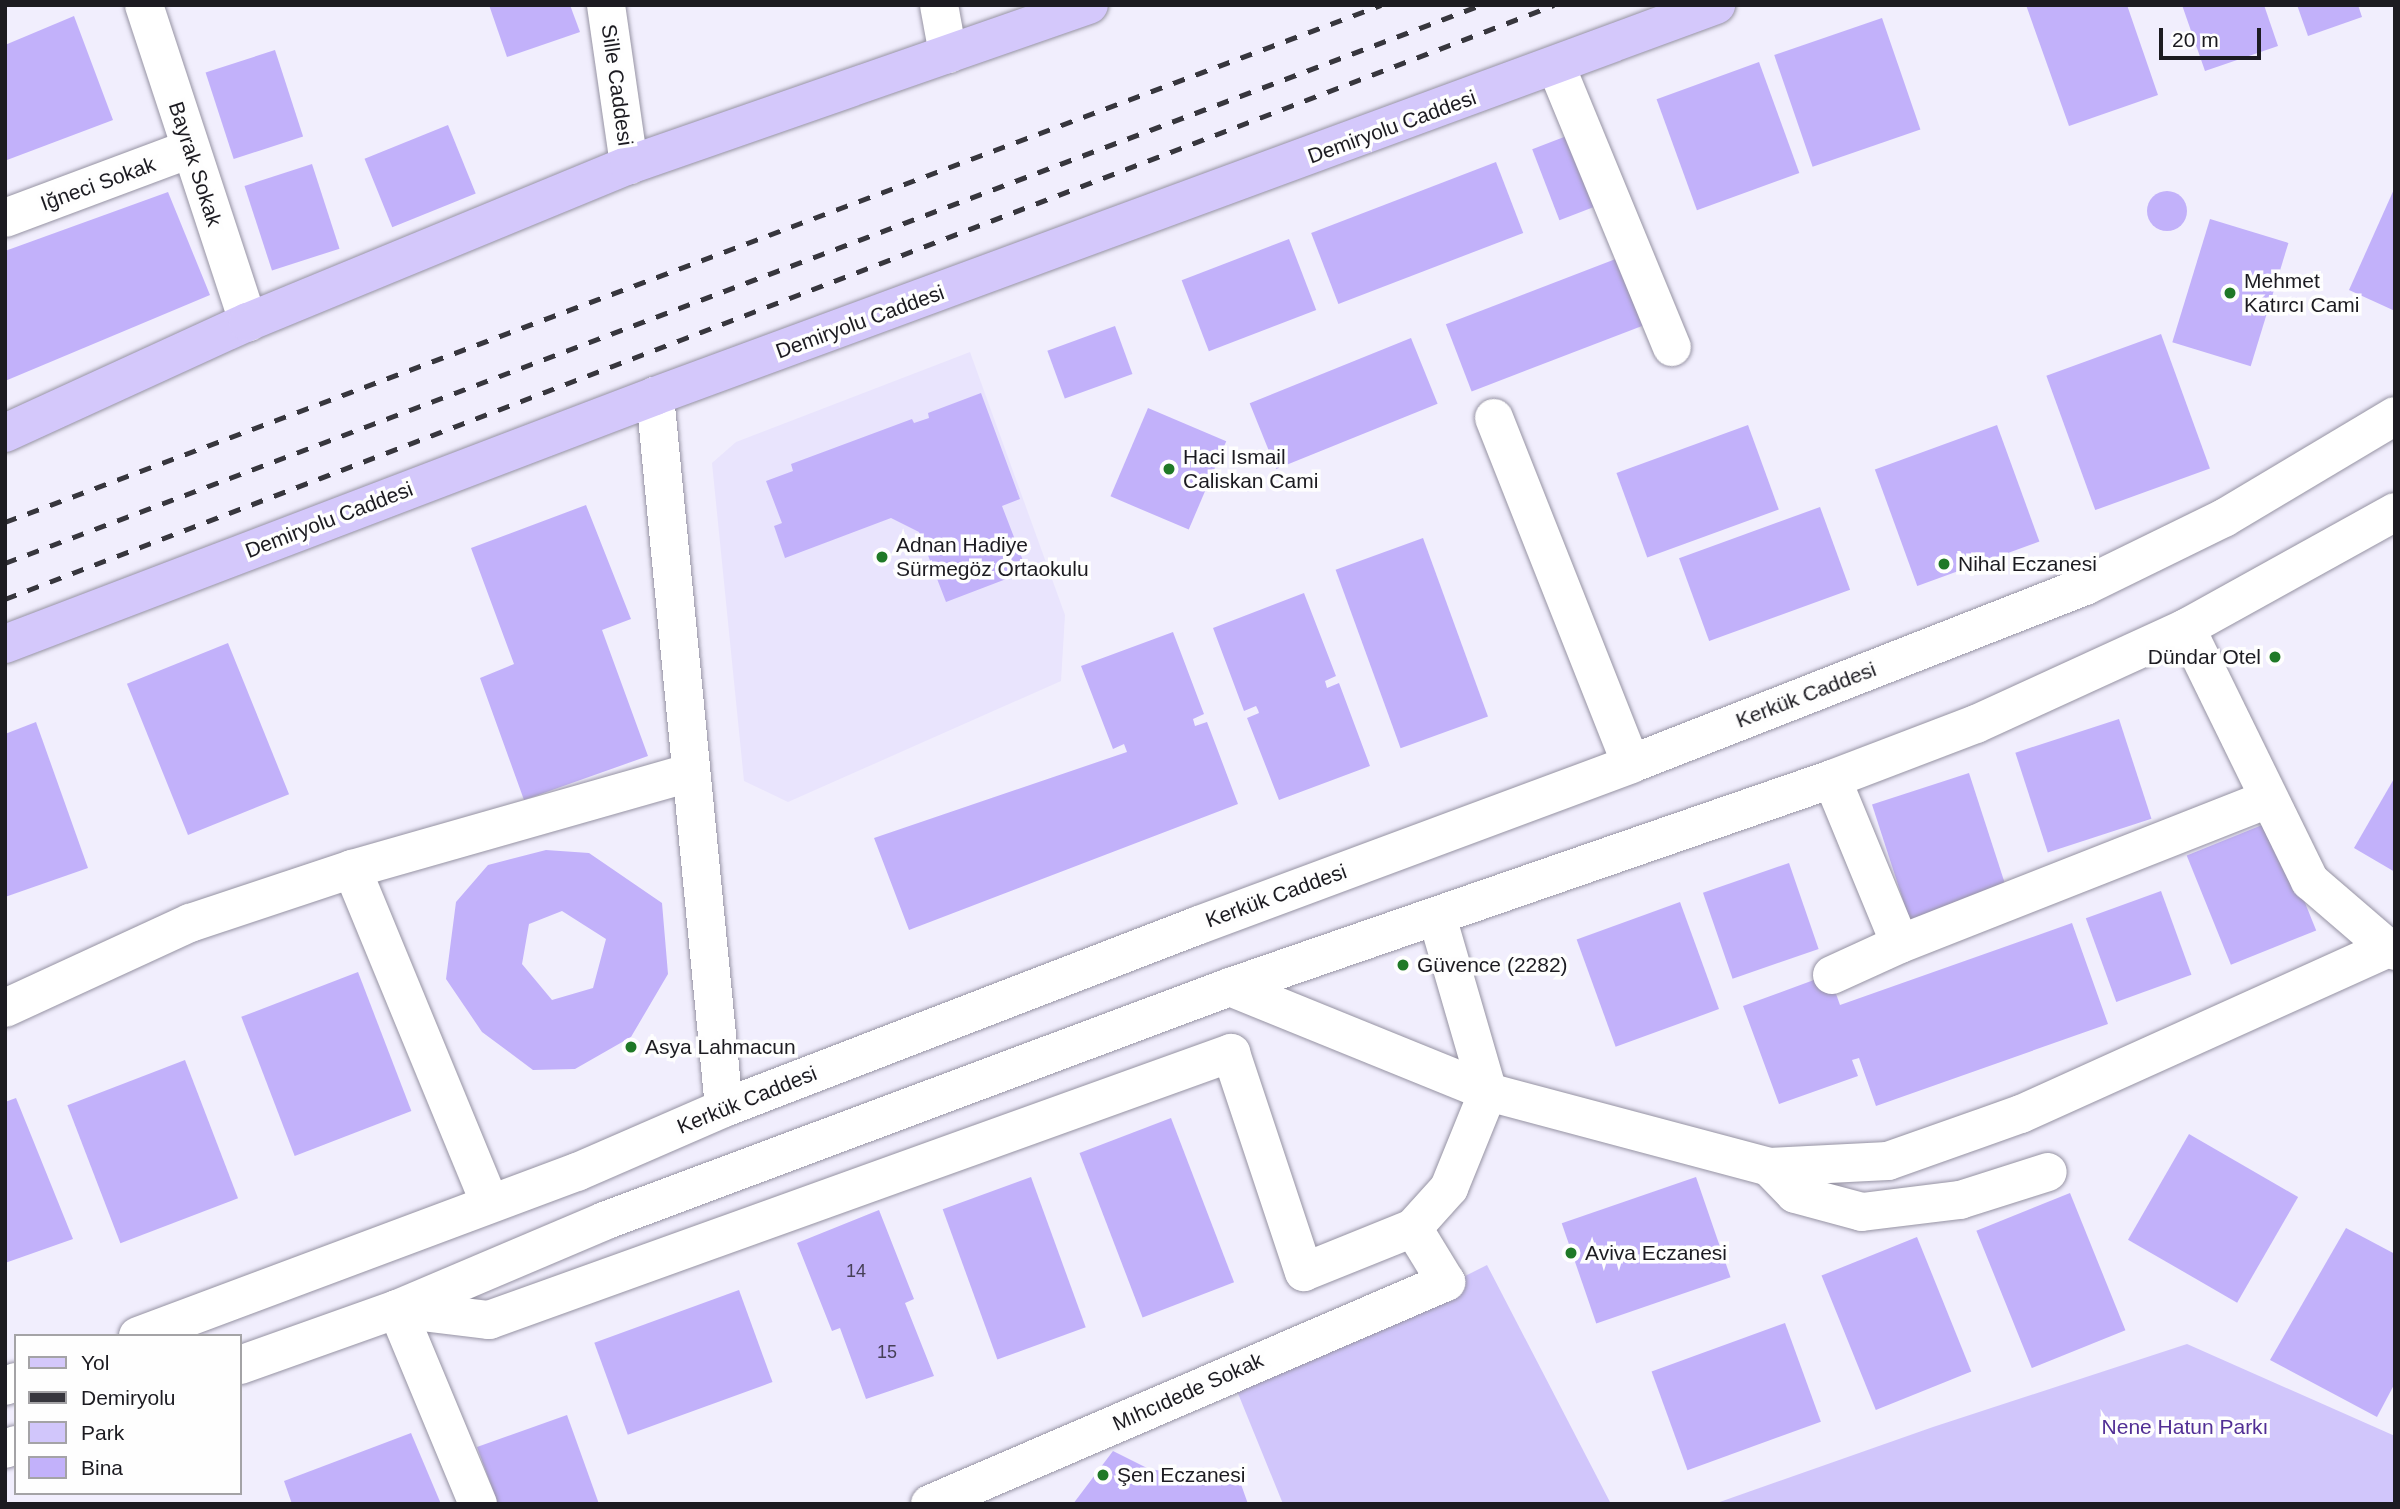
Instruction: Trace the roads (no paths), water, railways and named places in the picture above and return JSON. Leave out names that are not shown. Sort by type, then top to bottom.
[{"type":"main road","points":[[5,433],[247,322],[629,165],[1089,5]]},
{"type":"main road","name":"Demiryolu Caddesi","points":[[5,643],[655,396],[1716,5]]},
{"type":"street","name":"Bayrak Sokak","points":[[144,5],[247,322]]},
{"type":"street","name":"Sille Caddesi","points":[[606,5],[629,165]]},
{"type":"street","points":[[939,5],[948,54]]},
{"type":"street","points":[[1556,66],[1672,347]]},
{"type":"street","name":"Iğneci Sokak","points":[[5,218],[190,149]]},
{"type":"street","points":[[655,396],[724,1108]]},
{"type":"street","name":"Kerkük Caddesi","points":[[143,1334],[577,1172],[724,1108],[1186,930],[1632,764],[2085,586],[2224,518],[2395,416]]},
{"type":"street","points":[[1494,418],[1632,764]]},
{"type":"street","points":[[242,1364],[397,1309],[604,1221],[1230,986],[1832,779],[1976,724],[2186,628],[2395,512]]},
{"type":"street","points":[[1230,986],[1488,1092],[1769,1167],[1888,1161],[2021,1114],[2391,950],[2309,881],[2186,628]]},
{"type":"street","points":[[5,1008],[190,923],[352,869],[690,773]]},
{"type":"street","points":[[1832,779],[1900,944]]},
{"type":"street","points":[[1832,975],[1900,944],[2269,799]]},
{"type":"street","points":[[352,869],[490,1203]]},
{"type":"street","points":[[397,1309],[489,1320],[1231,1053],[1304,1272],[1413,1228],[1449,1188],[1488,1092],[1437,916]]},
{"type":"street","points":[[1769,1167],[1795,1194],[1862,1212],[1960,1200],[2048,1172]]},
{"type":"street","name":"Mıhcıdede Sokak","points":[[930,1504],[1446,1282],[1413,1228]]},
{"type":"street","points":[[397,1309],[478,1504]]},
{"type":"railway","points":[[5,522],[1381,5]]},
{"type":"railway","points":[[5,563],[1481,5]]},
{"type":"railway","points":[[5,599],[1554,5]]},
{"type":"place","name":"Mehmet Katırcı Cami","points":[[2230,293]]},
{"type":"place","name":"Haci Ismail Caliskan Cami","points":[[1169,469]]},
{"type":"place","name":"Adnan Hadiye Sürmegöz Ortaokulu","points":[[882,557]]},
{"type":"place","name":"Nihal Eczanesi","points":[[1944,564]]},
{"type":"place","name":"Dündar Otel","points":[[2275,657]]},
{"type":"place","name":"Güvence (2282)","points":[[1403,965]]},
{"type":"place","name":"Asya Lahmacun","points":[[631,1047]]},
{"type":"place","name":"Aviva Eczanesi","points":[[1571,1253]]},
{"type":"place","name":"Şen Eczanesi","points":[[1103,1475]]},
{"type":"park label","name":"Nene Hatun Parkı","points":[[2185,1427]]}]
